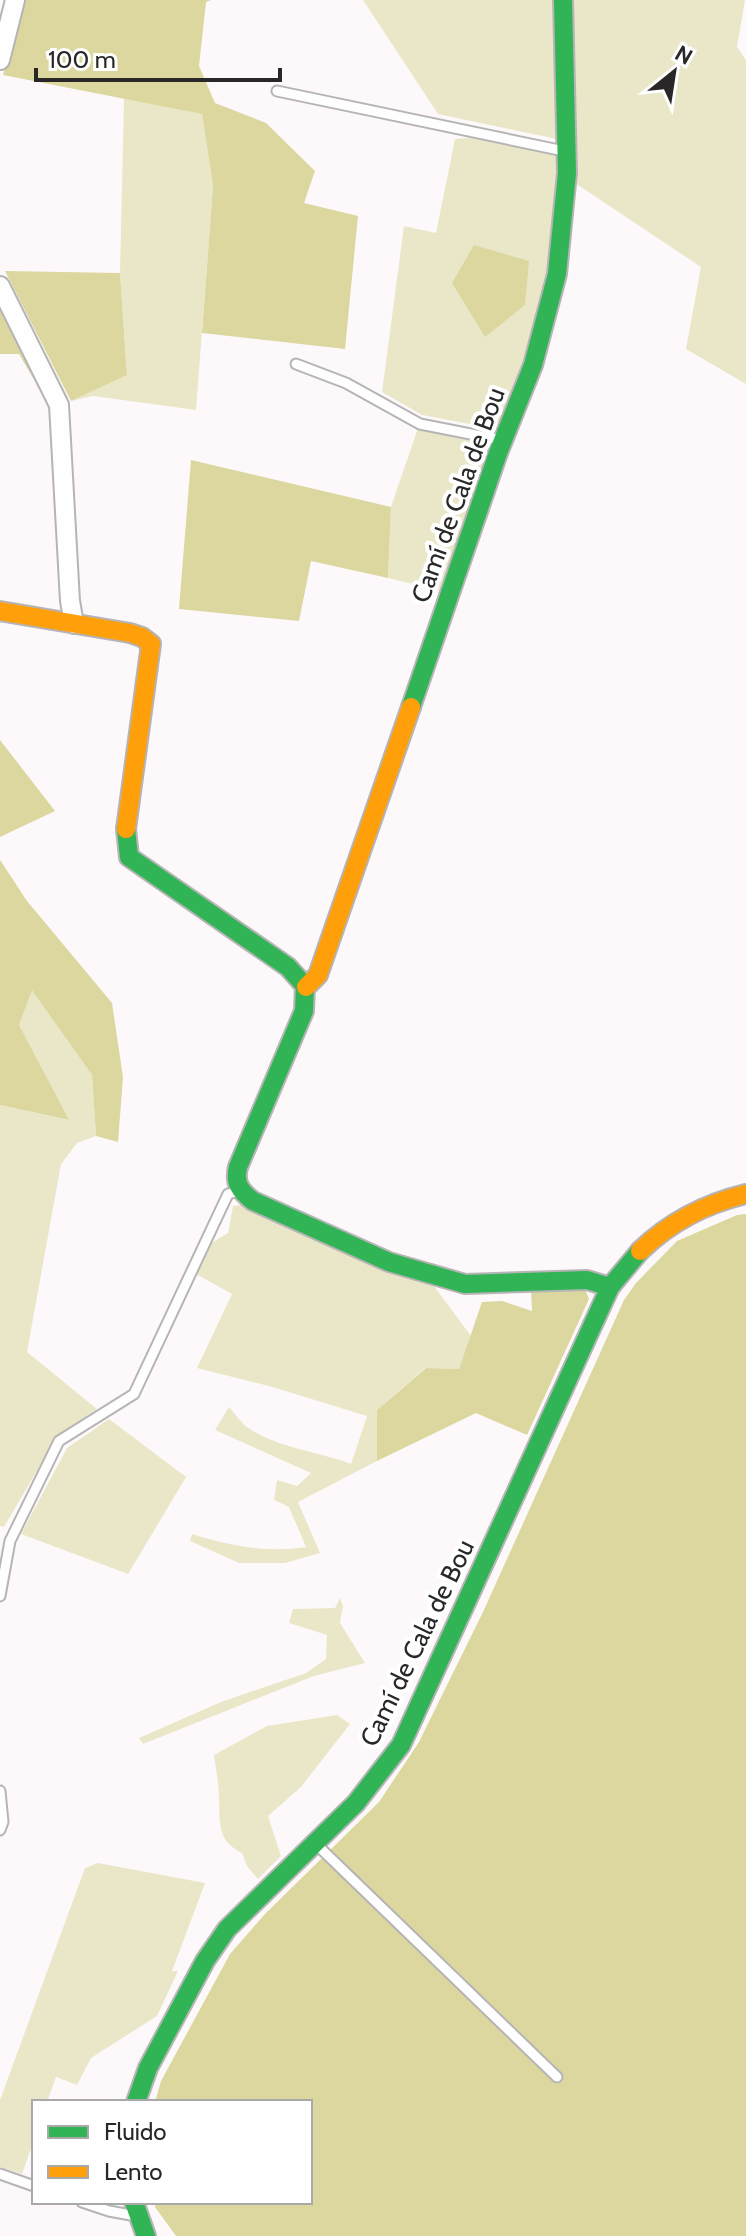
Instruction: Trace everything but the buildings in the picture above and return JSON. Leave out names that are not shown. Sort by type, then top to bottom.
[{"type":"street","points":[[0,60],[15,0]]},
{"type":"street","name":"Camí de Cala de Bou","points":[[240,1191],[235,1179],[238,1167],[304,1011],[308,996],[306,987],[318,975],[394,749],[533,365],[557,274],[567,173],[563,0]]},
{"type":"street","points":[[0,286],[59,405],[70,601],[74,624]]},
{"type":"street","points":[[0,611],[130,633],[151,644],[125,837],[129,857],[288,967],[306,987]]},
{"type":"street","points":[[240,1191],[253,1201],[389,1262],[465,1284],[573,1279],[610,1287]]},
{"type":"street","name":"Camí de Cala de Bou","points":[[137,2100],[148,2068],[205,1961],[227,1929],[356,1803],[401,1745],[610,1287],[629,1260],[673,1222],[717,1199],[746,1194]]},
{"type":"street","points":[[136,2209],[146,2236]]},
{"type":"street","points":[[136,2209],[153,2236]]},
{"type":"lane","points":[[277,91],[567,152]]},
{"type":"lane","points":[[296,364],[346,383],[420,424],[503,441]]},
{"type":"lane","points":[[0,1596],[10,1541],[59,1441],[134,1394],[228,1194],[240,1191]]},
{"type":"lane","points":[[0,1791],[3,1822],[0,1830]]},
{"type":"lane","points":[[315,1843],[557,2077]]},
{"type":"lane","points":[[0,2174],[32,2185]]},
{"type":"lane","points":[[88,2204],[109,2211],[136,2209]]},
{"type":"shaded area","points":[[24,0],[211,0],[206,2],[199,66],[215,103],[266,123],[315,171],[304,203],[358,216],[345,349],[202,333],[213,186],[202,114],[3,75]]},
{"type":"shaded area","points":[[363,0],[554,0],[557,139],[438,114]]},
{"type":"shaded area","points":[[573,0],[745,0],[737,47],[746,60],[746,384],[686,349],[701,267],[575,183]]},
{"type":"shaded area","points":[[124,98],[202,114],[213,186],[196,410],[93,396],[71,401],[127,374],[120,273]]},
{"type":"shaded area","points":[[480,137],[557,154],[551,271],[501,430],[422,415],[382,392],[404,226],[436,233],[455,139]]},
{"type":"shaded area","points":[[474,245],[529,261],[525,305],[485,337],[452,283]]},
{"type":"shaded area","points":[[5,271],[120,273],[127,375],[71,401]]},
{"type":"shaded area","points":[[0,297],[52,401],[46,400],[19,354],[0,354]]},
{"type":"shaded area","points":[[418,428],[495,446],[439,590],[388,578],[391,507]]},
{"type":"shaded area","points":[[191,460],[391,507],[388,578],[311,561],[299,621],[179,609]]},
{"type":"shaded area","points":[[0,740],[55,811],[0,837]]},
{"type":"shaded area","points":[[0,860],[27,901],[112,1003],[123,1077],[118,1142],[96,1136],[92,1075],[32,990],[19,1025],[69,1120],[0,1105]]},
{"type":"shaded area","points":[[32,989],[92,1075],[96,1136],[77,1143],[61,1164],[27,1352],[97,1409],[58,1435],[4,1527],[0,1526],[0,1105],[68,1120],[19,1025]]},
{"type":"shaded area","points":[[242,1205],[434,1286],[471,1336],[459,1369],[425,1368],[377,1410],[377,1461],[298,1502],[320,1553],[285,1563],[239,1563],[190,1541],[192,1534],[249,1547],[306,1547],[289,1507],[274,1500],[277,1480],[297,1486],[311,1473],[215,1430],[229,1407],[244,1425],[259,1434],[284,1445],[351,1464],[367,1416],[197,1368],[232,1294],[196,1274],[208,1245],[228,1233],[233,1206]]},
{"type":"shaded area","points":[[746,1214],[746,2236],[176,2236],[155,2204],[312,2204],[312,2100],[156,2100],[161,2081],[230,1954],[265,1914],[379,1802],[419,1742],[483,1612],[624,1300],[636,1283],[677,1241]]},
{"type":"shaded area","points":[[531,1289],[585,1289],[589,1299],[527,1435],[476,1413],[377,1461],[377,1410],[426,1368],[459,1369],[482,1302],[502,1301],[532,1311]]},
{"type":"shaded area","points":[[109,1419],[186,1477],[128,1574],[21,1534],[67,1448]]},
{"type":"shaded area","points":[[340,1598],[343,1606],[340,1623],[365,1663],[314,1676],[143,1744],[139,1738],[221,1702],[306,1673],[326,1659],[327,1635],[289,1623],[293,1609],[335,1608]]},
{"type":"shaded area","points":[[337,1715],[350,1724],[301,1787],[268,1816],[281,1856],[258,1879],[247,1866],[242,1853],[224,1837],[214,1755],[267,1726]]},
{"type":"shaded area","points":[[98,1863],[205,1883],[172,1971],[178,1971],[157,2016],[91,2058],[77,2085],[56,2077],[48,2100],[32,2100],[32,2146],[22,2174],[0,2167],[0,2100],[85,1868]]},
{"type":"traffic: fast","points":[[411,707],[498,453],[533,365],[557,274],[567,173],[563,0]]},
{"type":"traffic: fast","points":[[126,829],[129,857],[288,967],[305,986],[304,1011],[238,1167],[239,1186],[245,1194],[253,1201],[389,1262],[465,1284],[587,1280],[610,1287]]},
{"type":"traffic: fast","points":[[137,2100],[148,2068],[205,1961],[227,1929],[356,1803],[401,1745],[610,1287],[640,1251]]},
{"type":"traffic: fast","points":[[135,2204],[146,2236]]},
{"type":"traffic: slow","points":[[0,611],[130,633],[151,644],[126,829]]},
{"type":"traffic: slow","points":[[306,987],[318,975],[411,707]]},
{"type":"traffic: slow","points":[[640,1251],[689,1215],[746,1194]]}]
